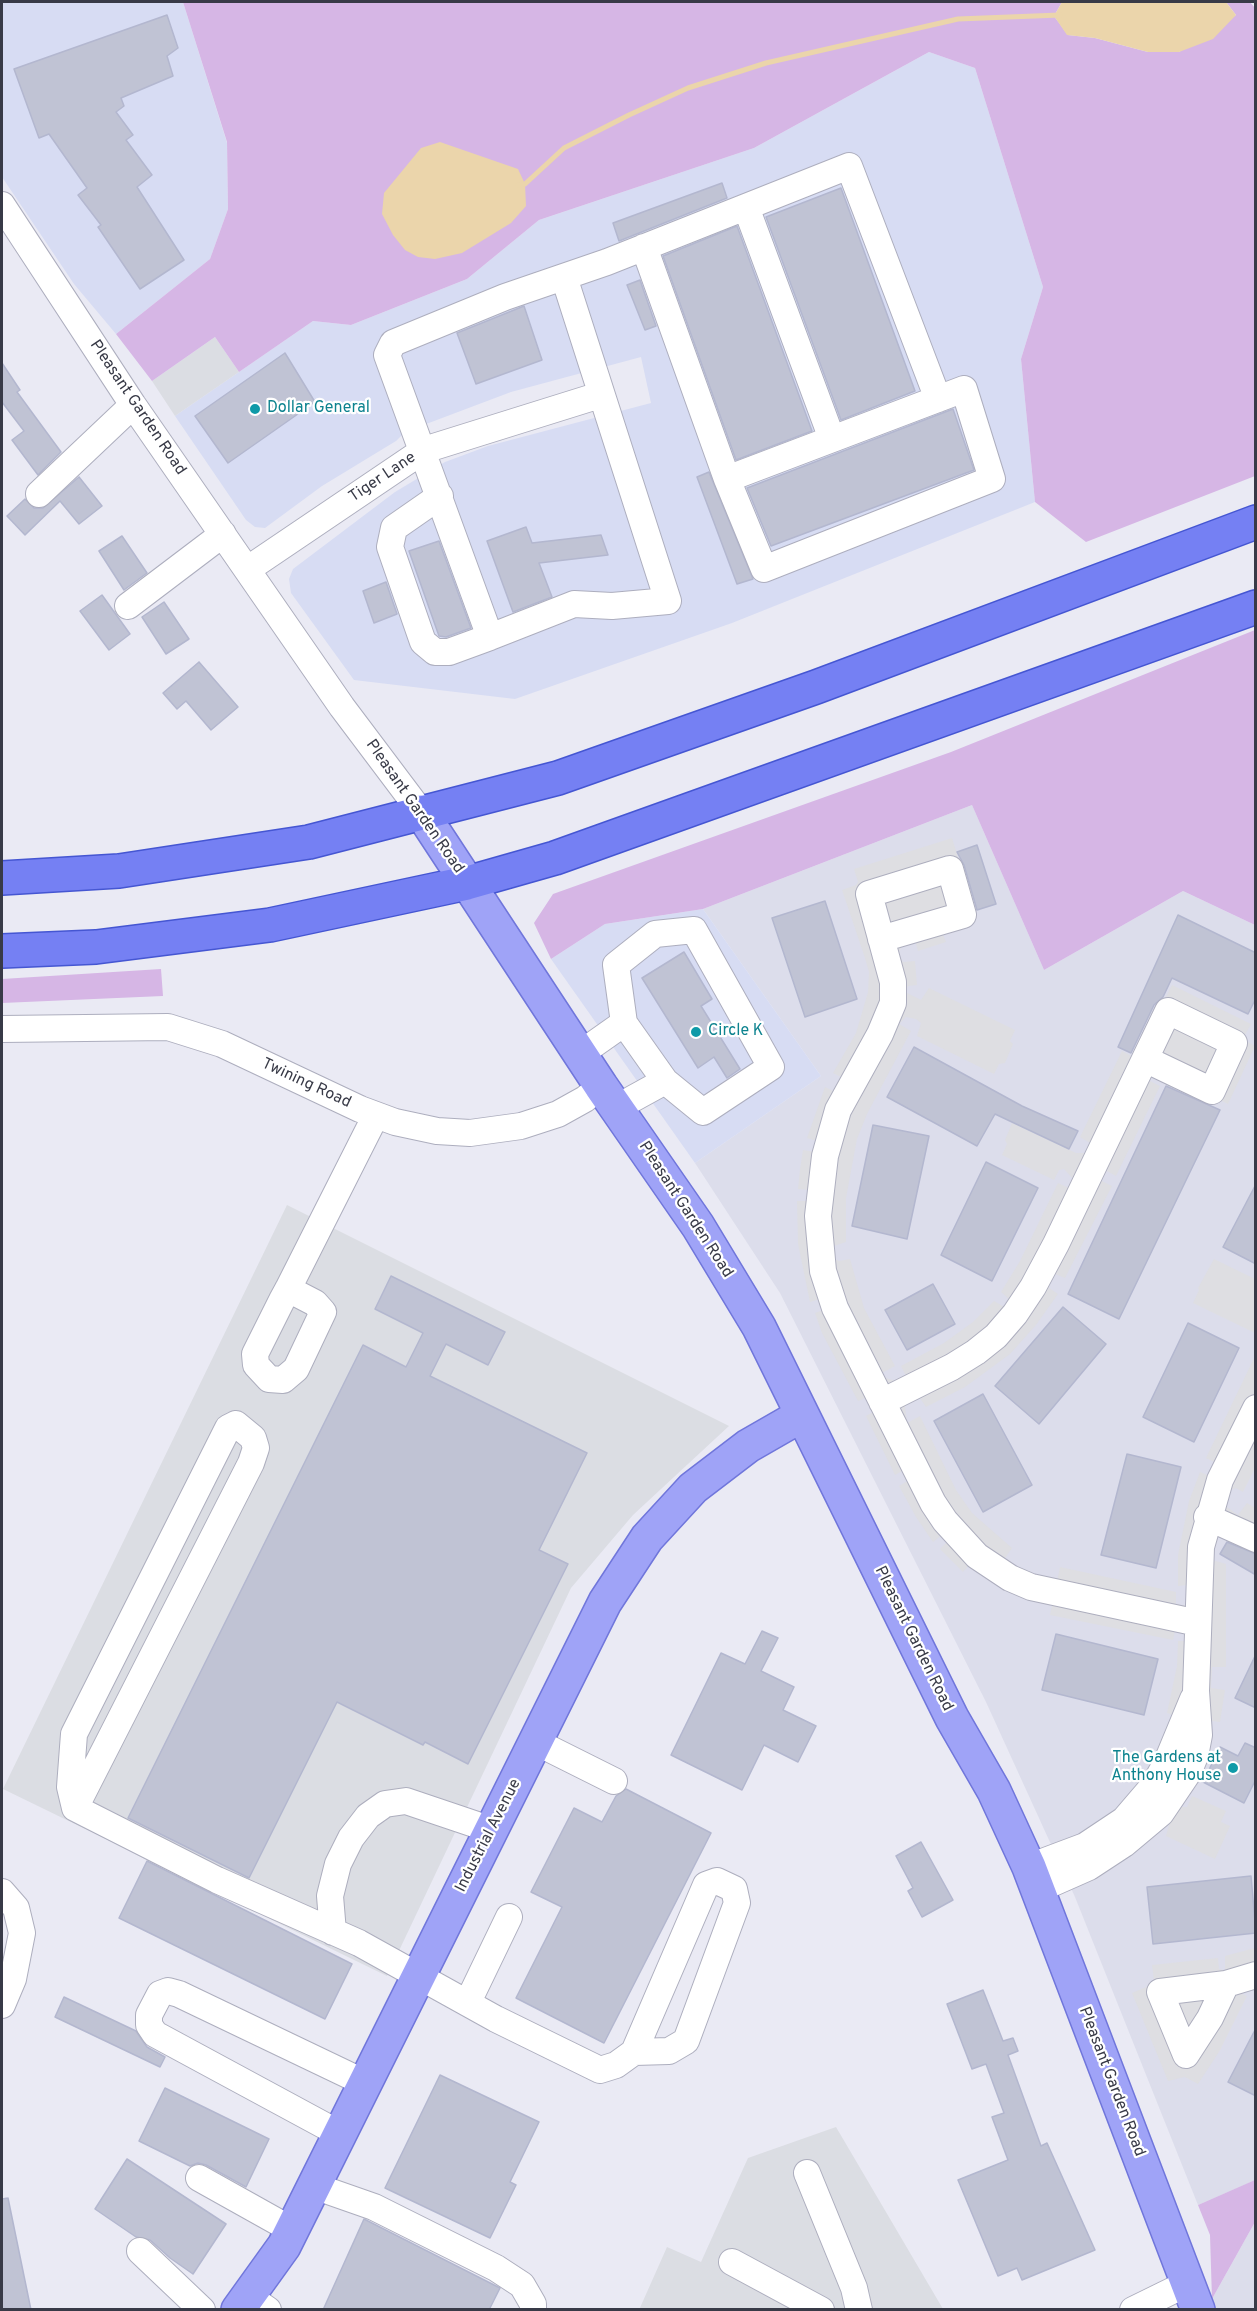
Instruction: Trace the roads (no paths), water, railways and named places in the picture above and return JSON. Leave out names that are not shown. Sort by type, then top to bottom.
[{"type":"highway","points":[[2,878],[119,871],[298,844],[558,778],[816,687],[1256,522]]},
{"type":"highway","points":[[2,951],[96,947],[270,925],[467,883],[555,858],[1256,607]]},
{"type":"main road","name":"Pleasant Garden Road","points":[[421,812],[580,1054],[698,1226],[746,1306],[952,1718],[994,1791],[1033,1879],[1193,2296]]},
{"type":"main road","name":"Industrial Avenue","points":[[251,2305],[292,2230],[605,1602],[647,1538],[693,1488],[748,1446],[802,1415]]},
{"type":"street","points":[[490,637],[441,496],[387,355],[393,343],[505,297],[644,247],[849,166],[938,399]]},
{"type":"street","name":"Pleasant Garden Road","points":[[2,205],[133,405],[342,707],[421,812]]},
{"type":"street","points":[[746,207],[832,439]]},
{"type":"street","points":[[644,247],[727,479],[764,569],[992,479],[964,389],[727,479]]},
{"type":"street","points":[[441,496],[394,528],[390,548],[423,642],[435,652],[449,652],[574,604],[612,606],[668,601],[564,277]]},
{"type":"street","name":"Tiger Lane","points":[[248,570],[424,450],[600,395]]},
{"type":"street","points":[[39,494],[133,405]]},
{"type":"street","points":[[128,606],[223,534]]},
{"type":"street","points":[[694,930],[771,1067],[704,1112],[665,1081],[624,1023],[616,965],[655,934],[694,930]]},
{"type":"street","points":[[881,939],[893,982],[893,1003],[880,1034],[838,1110],[831,1130],[820,1183],[818,1216],[823,1271],[835,1308],[945,1521],[960,1539],[992,1567],[1020,1582],[1050,1592],[1198,1623]]},
{"type":"street","points":[[580,1054],[624,1023]]},
{"type":"street","name":"Twining Road","points":[[2,1029],[168,1027],[222,1044],[376,1115],[395,1122],[437,1131],[470,1133],[521,1126],[558,1114],[585,1099],[609,1097],[665,1081]]},
{"type":"street","points":[[882,1402],[952,1367],[976,1352],[996,1336],[1015,1314],[1033,1287],[1056,1244],[1145,1059]]},
{"type":"street","points":[[288,1289],[376,1115]]},
{"type":"street","points":[[1033,1879],[1085,1846],[1130,1827],[1154,1785],[1176,1770],[1196,1690],[1201,1547],[1207,1517],[1220,1480],[1256,1408]]},
{"type":"street","points":[[75,1808],[251,1463],[255,1448],[253,1438],[236,1425],[228,1428],[74,1734],[70,1787],[75,1808],[217,1880],[333,1932],[600,2070],[616,2065],[634,2052],[706,1885],[717,1881],[734,1888],[736,1903],[686,2041],[669,2051],[634,2052]]},
{"type":"street","points":[[1207,1517],[1256,1539]]},
{"type":"street","points":[[536,1742],[614,1781]]},
{"type":"street","points":[[333,1932],[330,1896],[338,1864],[351,1838],[368,1816],[385,1804],[406,1801],[492,1830]]},
{"type":"street","points":[[2,1892],[16,1908],[22,1933],[13,1979],[2,2005]]},
{"type":"street","points":[[468,2002],[509,1917]]},
{"type":"street","points":[[1226,1984],[1256,1975]]},
{"type":"street","points":[[340,2134],[155,2034],[148,2025],[149,2015],[160,1994],[168,1991],[179,1994],[365,2083]]},
{"type":"street","points":[[807,2173],[854,2288],[859,2310]]},
{"type":"street","points":[[199,2178],[292,2230]]},
{"type":"street","points":[[314,2186],[374,2207],[496,2268],[522,2285],[533,2304],[533,2310]]},
{"type":"street","points":[[140,2251],[202,2310]]},
{"type":"street","points":[[732,2262],[821,2310]]},
{"type":"street","points":[[1133,2310],[1193,2296]]},
{"type":"waterway","points":[[518,185],[525,184],[564,148],[629,115],[688,88],[766,63],[958,19],[1060,15]]},
{"type":"place","name":"Dollar General","points":[[255,409]]},
{"type":"place","name":"Circle K","points":[[696,1032]]},
{"type":"place","name":"The Gardens at Anthony House","points":[[1233,1768]]}]
